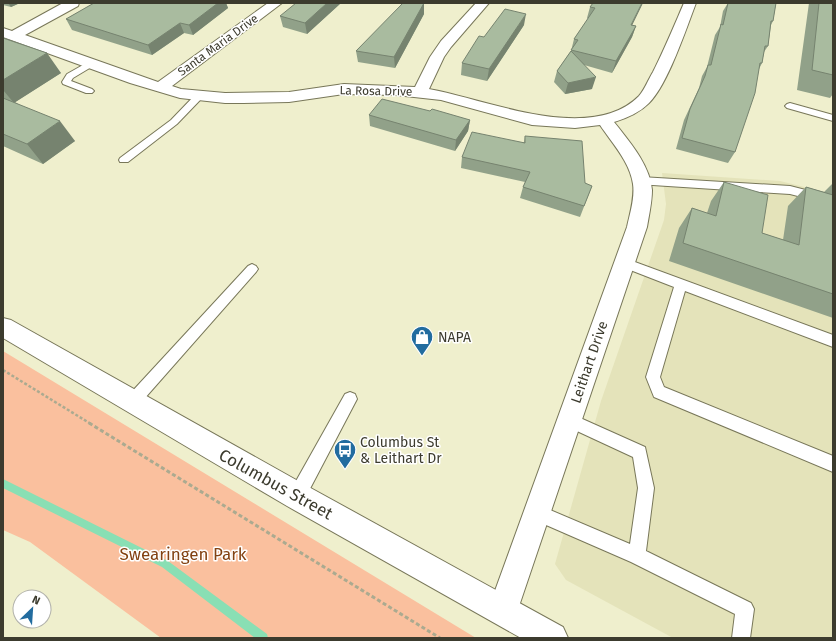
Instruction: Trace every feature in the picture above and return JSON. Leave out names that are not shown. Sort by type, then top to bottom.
[{"type":"street","points":[[8,34],[73,3]]},
{"type":"street","name":"Santa Maria Drive","points":[[160,88],[276,3]]},
{"type":"street","points":[[420,92],[437,56],[483,3]]},
{"type":"street","name":"La Rosa Drive","points":[[8,34],[90,64],[160,88],[180,93],[224,98],[288,97],[344,89],[382,89],[420,92],[442,96],[532,120],[575,123],[604,120],[620,115],[633,108],[651,90],[666,60],[690,3]]},
{"type":"street","name":"Leithart Drive","points":[[502,610],[637,226],[642,205],[641,181],[629,155],[604,120]]},
{"type":"street","name":"Columbus Street","points":[[3,327],[297,496],[552,638]]},
{"type":"lane","points":[[89,90],[66,82],[70,76],[90,64]]},
{"type":"lane","points":[[124,160],[174,122],[200,95]]},
{"type":"lane","points":[[790,106],[833,118]]},
{"type":"lane","points":[[641,181],[790,190],[833,201]]},
{"type":"lane","points":[[624,263],[833,341]]},
{"type":"lane","points":[[132,402],[252,269]]},
{"type":"lane","points":[[681,285],[653,377],[659,392],[833,464]]},
{"type":"lane","points":[[297,496],[350,399]]},
{"type":"lane","points":[[569,420],[640,452],[646,488],[637,556]]},
{"type":"lane","points":[[536,512],[637,556],[745,609],[740,638]]},
{"type":"path","points":[[3,370],[440,638]]},
{"type":"shaded area","points":[[662,173],[780,181],[833,194],[833,638],[673,638],[566,580],[555,564],[601,401],[664,220],[666,204]]},
{"type":"green space","name":"Swearingen Park","points":[[3,351],[476,638],[161,638],[30,542],[3,530]]},
{"type":"building","points":[[94,3],[218,3],[189,25],[180,23],[148,45],[66,19]]},
{"type":"building","points":[[296,3],[327,3],[305,23],[280,16]]},
{"type":"building","points":[[403,3],[424,3],[394,57],[356,51]]},
{"type":"building","points":[[593,3],[642,3],[631,25],[636,26],[616,61],[571,50],[578,40],[574,39],[595,8],[590,7]]},
{"type":"building","points":[[728,3],[776,3],[773,21],[771,21],[768,46],[765,46],[762,63],[760,63],[755,93],[735,152],[682,138],[690,109],[705,76],[708,65],[711,65]]},
{"type":"building","points":[[819,3],[833,3],[833,75],[812,70]]},
{"type":"building","points":[[505,9],[526,14],[489,69],[462,63],[479,36],[484,37]]},
{"type":"building","points":[[3,38],[47,53],[3,80]]},
{"type":"building","points":[[571,51],[596,77],[568,83],[557,71]]},
{"type":"building","points":[[3,98],[60,121],[27,144],[3,134]]},
{"type":"building","points":[[382,99],[430,111],[432,109],[470,120],[456,140],[369,115]]},
{"type":"building","points":[[472,132],[525,143],[525,136],[582,141],[585,183],[592,186],[584,206],[523,187],[530,172],[462,157]]},
{"type":"building","points":[[724,182],[768,195],[762,233],[799,245],[806,187],[833,195],[833,294],[683,243],[692,208],[716,216]]},
{"type":"waterway","points":[[3,483],[165,564],[263,638]]},
{"type":"place","name":"NAPA","points":[[422,356]]},
{"type":"place","name":"Columbus St & Leithart Dr","points":[[345,470]]}]
